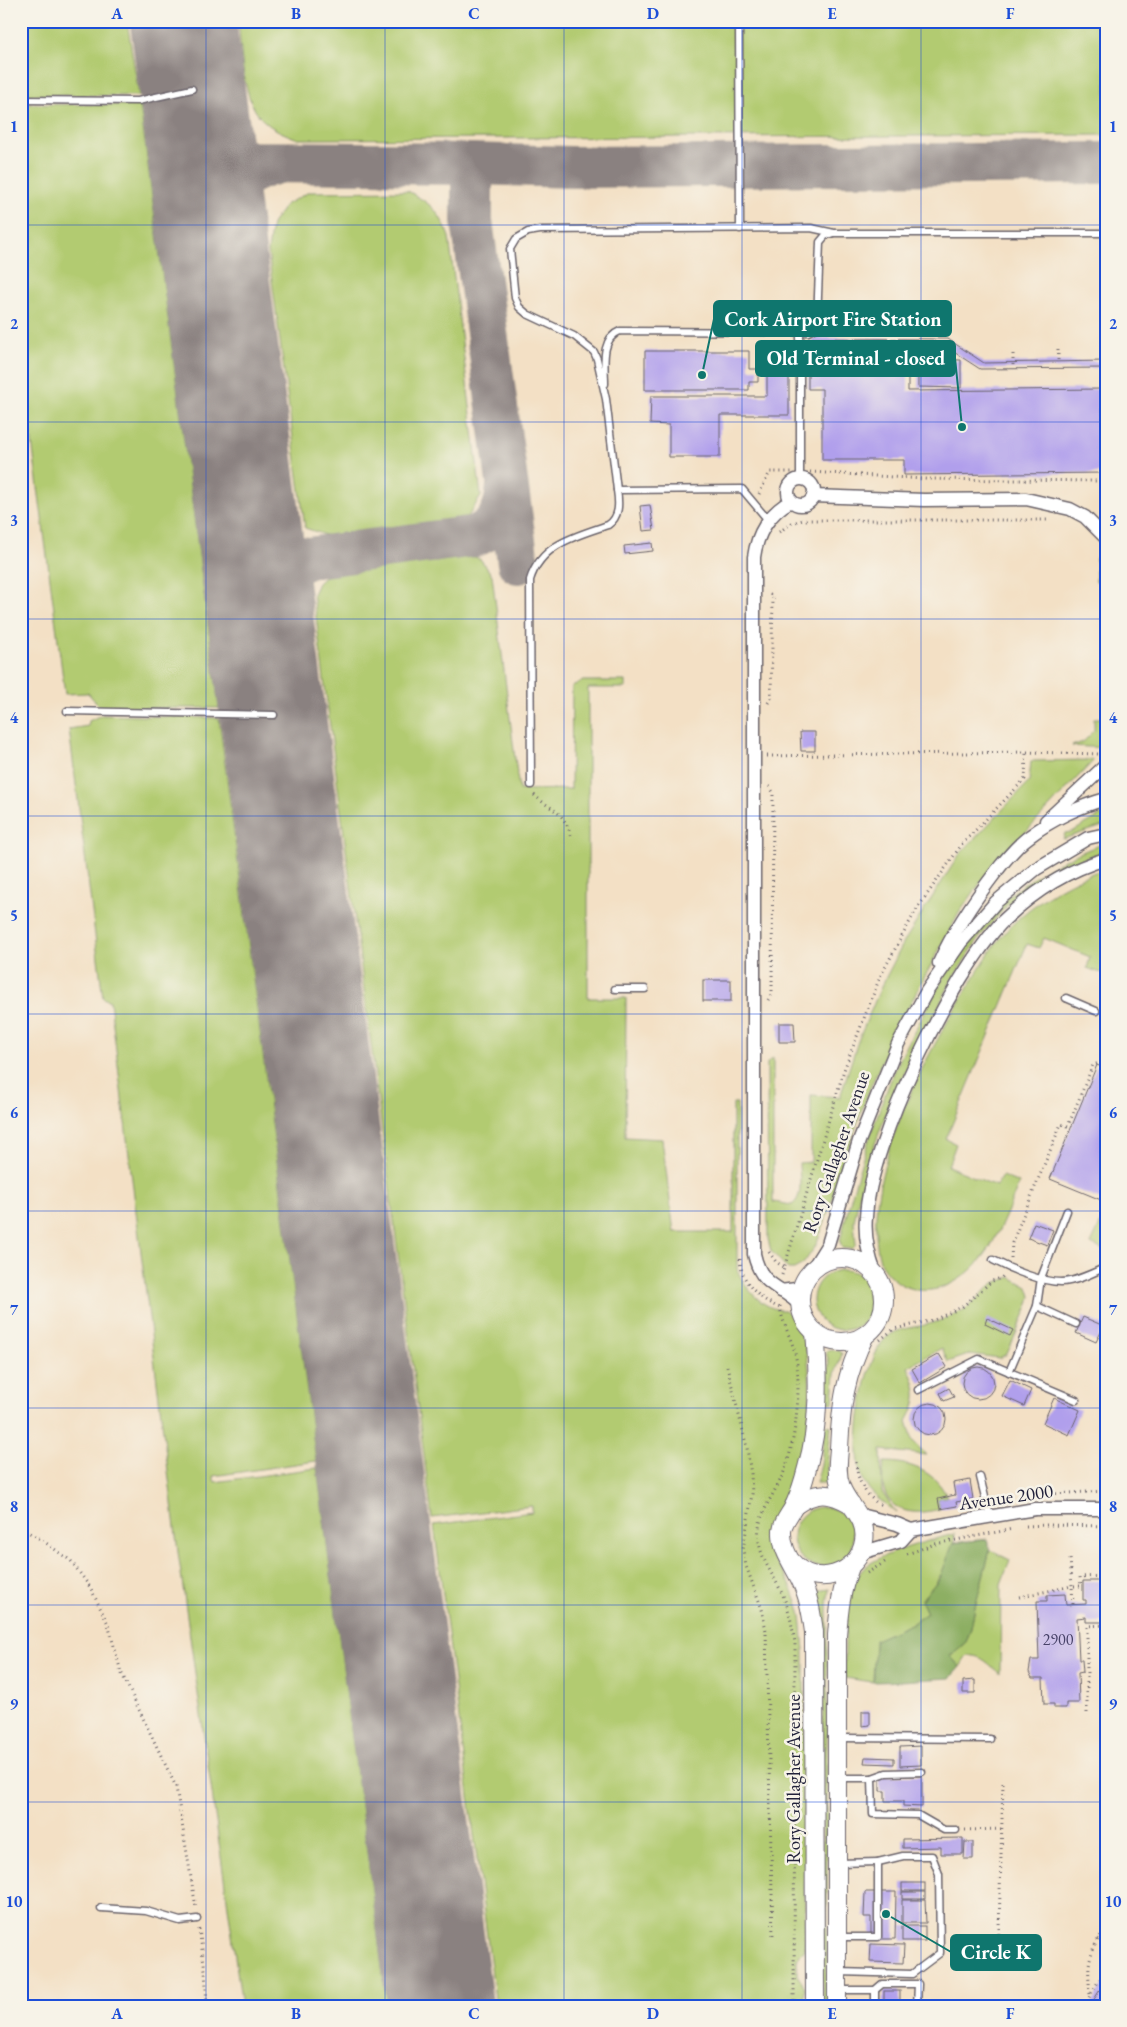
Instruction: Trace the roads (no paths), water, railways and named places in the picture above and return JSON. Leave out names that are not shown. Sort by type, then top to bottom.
[{"type":"street","points":[[800,476],[811,484],[813,496],[811,501],[803,505],[794,504],[787,493],[792,482],[800,476]]},
{"type":"street","points":[[813,496],[924,500],[1026,499],[1070,509],[1086,517],[1106,538]]},
{"type":"street","points":[[791,501],[782,506],[768,520],[759,534],[754,557],[754,1254],[762,1276],[801,1306]]},
{"type":"street","points":[[927,991],[948,943],[976,897],[1006,859],[1102,759]]},
{"type":"street","points":[[1029,836],[1063,816],[1106,799]]},
{"type":"street","name":"Rory Gallagher Avenue","points":[[815,2006],[814,1632],[804,1585],[783,1544],[782,1530],[786,1517],[794,1506],[808,1467],[816,1420],[819,1373],[815,1332],[806,1321],[801,1306],[806,1280],[828,1244],[859,1141],[898,1044],[927,991],[961,942],[996,902],[1036,869],[1088,838],[1106,834]]},
{"type":"street","points":[[837,1998],[837,1635],[839,1600],[843,1583],[856,1560],[864,1540],[864,1527],[840,1486],[840,1412],[852,1363],[871,1340],[874,1328],[881,1317],[884,1304],[884,1291],[867,1251],[865,1231],[867,1203],[874,1174],[898,1105],[922,1052],[957,987],[992,934],[1023,903],[1043,888],[1068,874],[1106,859]]},
{"type":"street","name":"Rory Gallagher Avenue","points":[[806,1280],[817,1266],[828,1260],[841,1258],[854,1259],[866,1264],[875,1273]]},
{"type":"street","points":[[781,1291],[796,1289],[806,1280]]},
{"type":"street","points":[[815,1332],[826,1339],[839,1342],[871,1340]]},
{"type":"street","points":[[788,1556],[805,1573],[817,1576],[834,1575],[856,1560],[901,1541],[911,1530],[855,1510],[840,1498],[828,1494],[804,1499],[794,1506]]},
{"type":"street","name":"Avenue 2000","points":[[911,1530],[1035,1509],[1106,1509]]},
{"type":"lane","points":[[739,21],[740,228]]},
{"type":"lane","points":[[21,100],[138,101],[192,89]]},
{"type":"lane","points":[[531,785],[530,580],[544,556],[554,545],[565,539],[613,522],[617,514],[619,501],[606,399],[597,359],[588,347],[574,336],[527,314],[519,307],[515,298],[510,249],[516,238],[528,232],[540,230],[811,228],[834,233],[1106,232]]},
{"type":"lane","points":[[606,399],[605,349],[610,338],[620,330],[808,332],[815,328],[817,322],[820,242],[825,236],[834,233]]},
{"type":"lane","points":[[800,332],[800,476]]},
{"type":"lane","points":[[618,490],[742,489],[768,520]]},
{"type":"lane","points":[[67,711],[274,715]]},
{"type":"lane","points":[[615,989],[646,989]]},
{"type":"lane","points":[[1066,998],[1096,1011]]},
{"type":"lane","points":[[1009,1372],[1037,1306],[1041,1278],[1067,1212]]},
{"type":"lane","points":[[993,1260],[1007,1267],[1041,1278],[1061,1282],[1106,1267]]},
{"type":"lane","points":[[1037,1306],[1076,1324]]},
{"type":"lane","points":[[918,1390],[979,1359],[1076,1400]]},
{"type":"lane","points":[[980,1477],[990,1517]]},
{"type":"lane","points":[[837,1738],[990,1739]]},
{"type":"lane","points":[[838,1778],[872,1778],[886,1773],[922,1772]]},
{"type":"lane","points":[[872,1778],[873,1814],[918,1815],[944,1830],[956,1830]]},
{"type":"lane","points":[[836,1972],[912,1974],[940,1952],[939,1874],[932,1856],[903,1856],[878,1862],[837,1863]]},
{"type":"lane","points":[[837,1937],[878,1938],[878,1862]]},
{"type":"lane","points":[[101,1908],[146,1911],[180,1921],[197,1919]]},
{"type":"lane","points":[[837,1998],[875,1990],[882,1984],[918,1984],[918,2006]]},
{"type":"lane","points":[[875,1990],[875,2006]]},
{"type":"place","name":"Cork Airport Fire Station","points":[[702,375]]},
{"type":"place","name":"Old Terminal - closed","points":[[962,427]]},
{"type":"place","name":"Circle K","points":[[886,1914]]}]
